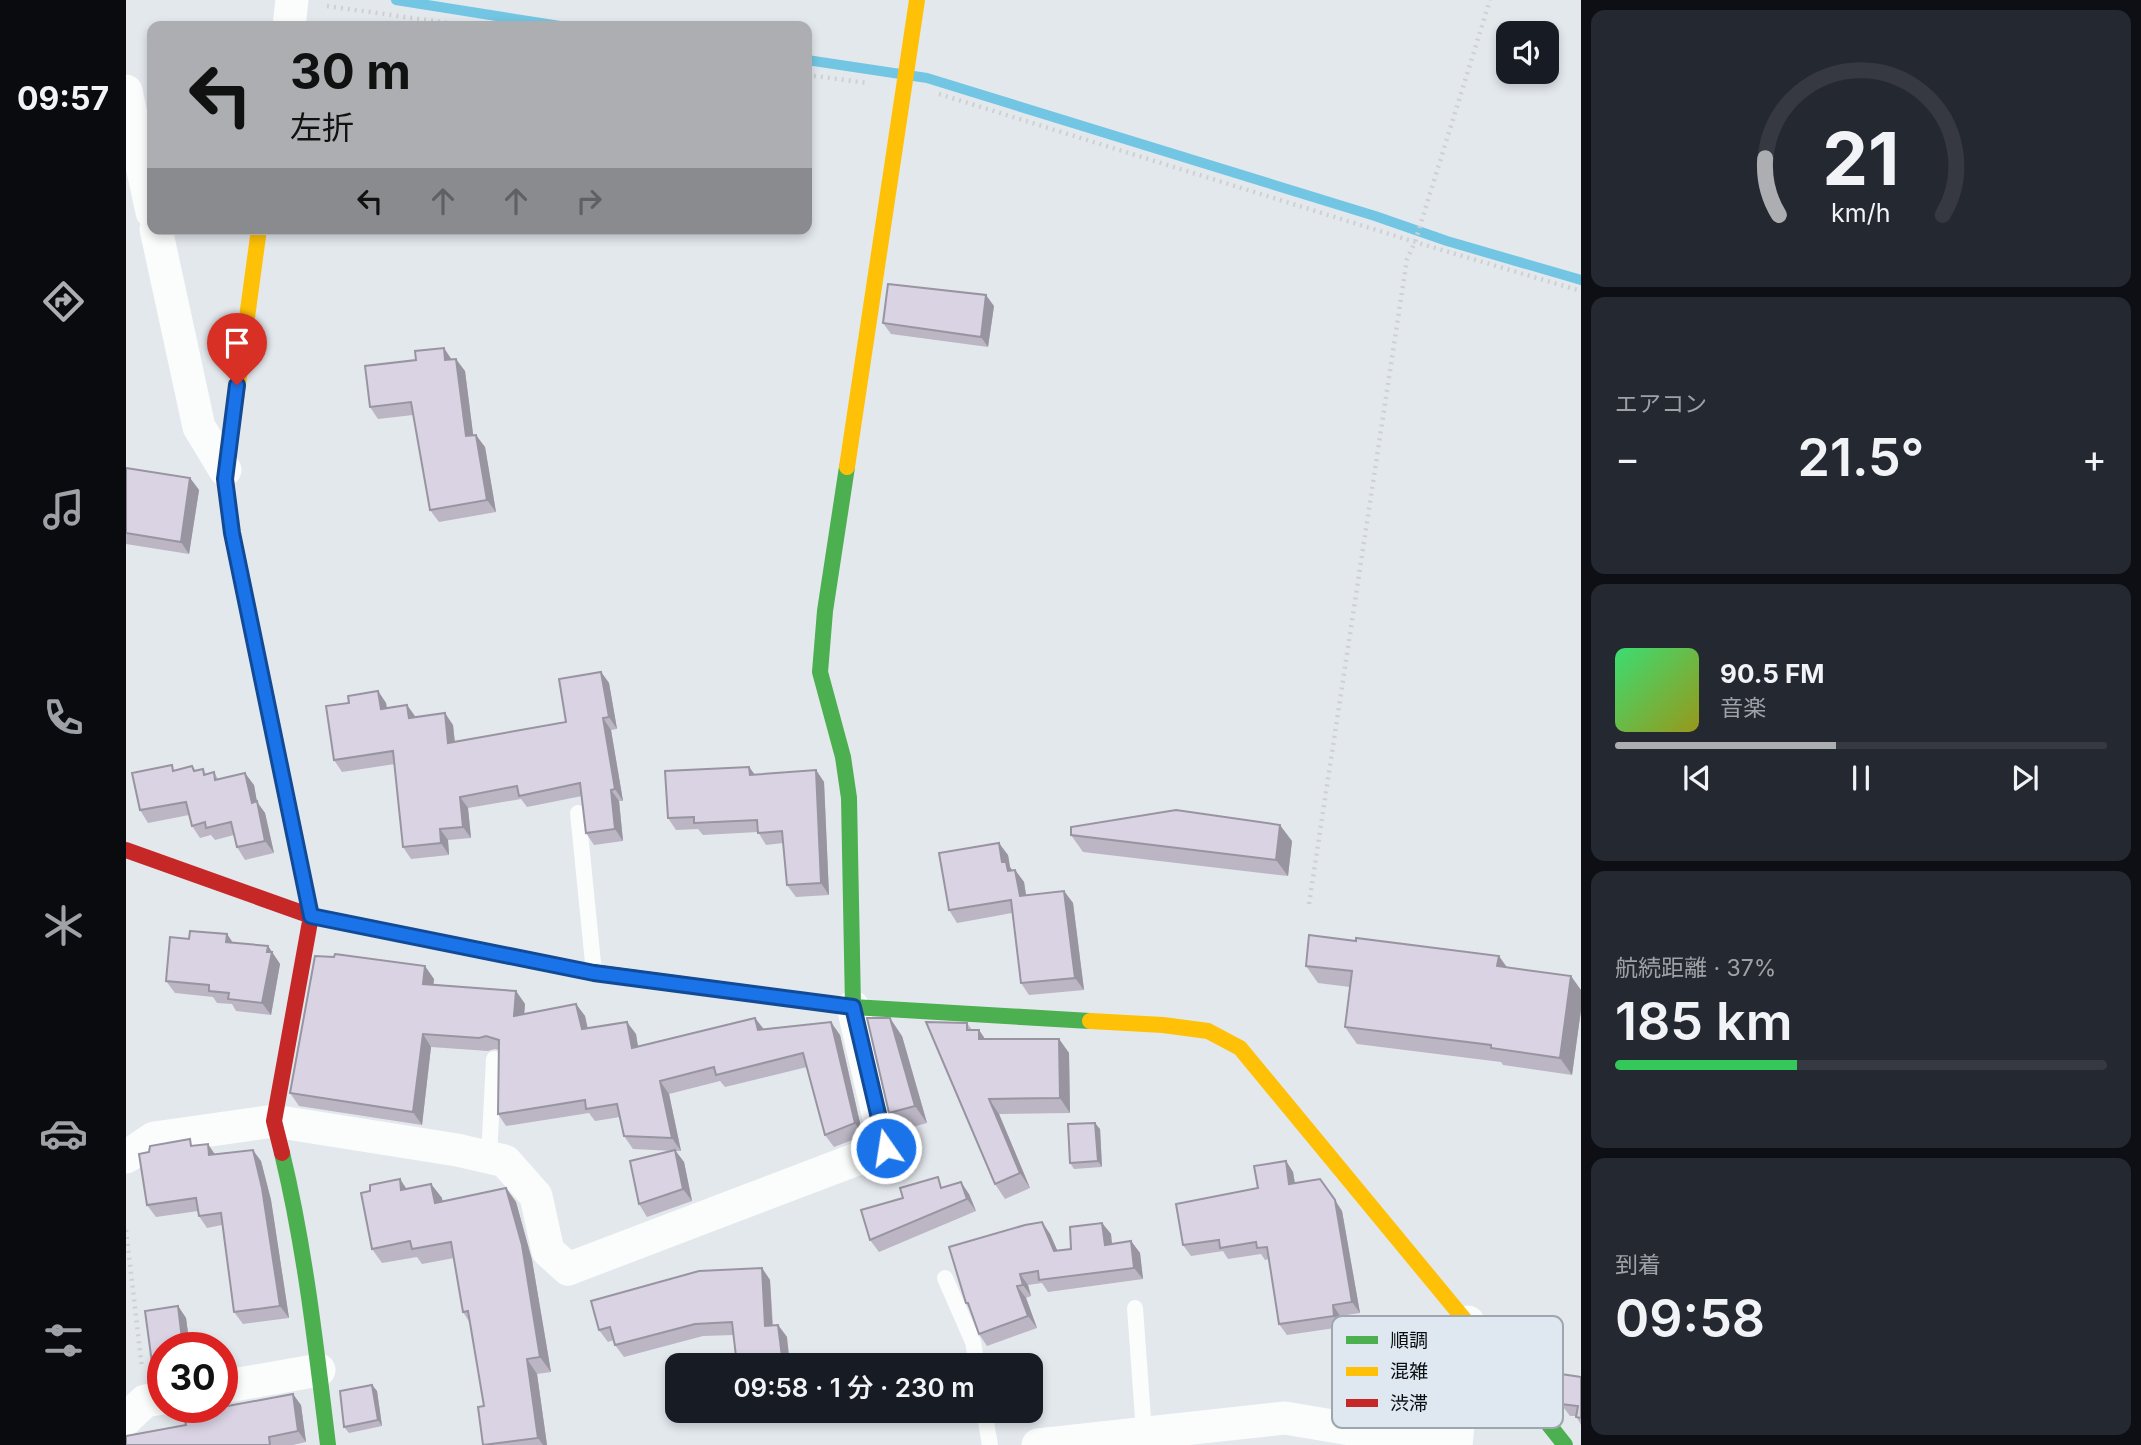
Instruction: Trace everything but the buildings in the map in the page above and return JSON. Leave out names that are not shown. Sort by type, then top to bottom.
[{"type":"street","points":[[290,21],[292,0]]},
{"type":"street","points":[[126,1157],[154,1138],[274,1121],[457,1150],[505,1161],[536,1196],[548,1251],[568,1269],[886,1148],[853,1007],[849,798],[843,758],[820,672],[825,611],[917,0]]},
{"type":"street","points":[[126,91],[147,189]]},
{"type":"street","points":[[157,235],[199,427],[225,470]]},
{"type":"street","points":[[258,235],[225,479],[232,533],[311,916],[274,1121],[292,1196],[328,1445]]},
{"type":"street","points":[[126,850],[311,916],[594,973],[853,1007],[1163,1024],[1208,1031],[1240,1048],[1463,1316]]},
{"type":"street","points":[[238,1384],[319,1370]]},
{"type":"street","points":[[1038,1445],[1285,1418],[1332,1426]]},
{"type":"street","points":[[1344,1428],[1445,1445]]},
{"type":"street","points":[[1552,1428],[1565,1445]]},
{"type":"lane","points":[[578,813],[594,973]]},
{"type":"lane","points":[[489,1157],[494,1059]]},
{"type":"lane","points":[[945,1278],[973,1342],[974,1353]]},
{"type":"lane","points":[[1135,1308],[1144,1432]]},
{"type":"lane","points":[[986,1423],[990,1445]]},
{"type":"path","points":[[292,0],[436,21]]},
{"type":"path","points":[[1309,904],[1407,258],[1415,242],[1490,0]]},
{"type":"path","points":[[812,76],[942,94],[1581,291]]},
{"type":"path","points":[[126,1230],[145,1406]]},
{"type":"waterway","points":[[396,0],[528,21]]},
{"type":"waterway","points":[[812,61],[927,78],[1375,216],[1447,241],[1581,280]]},
{"type":"traffic: fast","points":[[847,467],[825,611],[820,672],[843,757],[849,798],[853,1007]]},
{"type":"traffic: fast","points":[[584,971],[853,1007],[1090,1021]]},
{"type":"traffic: fast","points":[[282,1153],[303,1261],[328,1445]]},
{"type":"traffic: fast","points":[[1552,1428],[1565,1445]]},
{"type":"traffic: slow","points":[[847,467],[917,0]]},
{"type":"traffic: slow","points":[[258,235],[225,479],[232,533],[268,708]]},
{"type":"traffic: slow","points":[[1090,1021],[1163,1025],[1208,1031],[1240,1048],[1461,1316]]},
{"type":"traffic: jam","points":[[268,708],[311,916],[274,1121],[282,1153]]},
{"type":"traffic: jam","points":[[126,850],[311,916],[584,971]]},
{"type":"route","points":[[237,385],[225,479],[232,533],[311,916],[594,973],[853,1007],[886,1148]]}]
